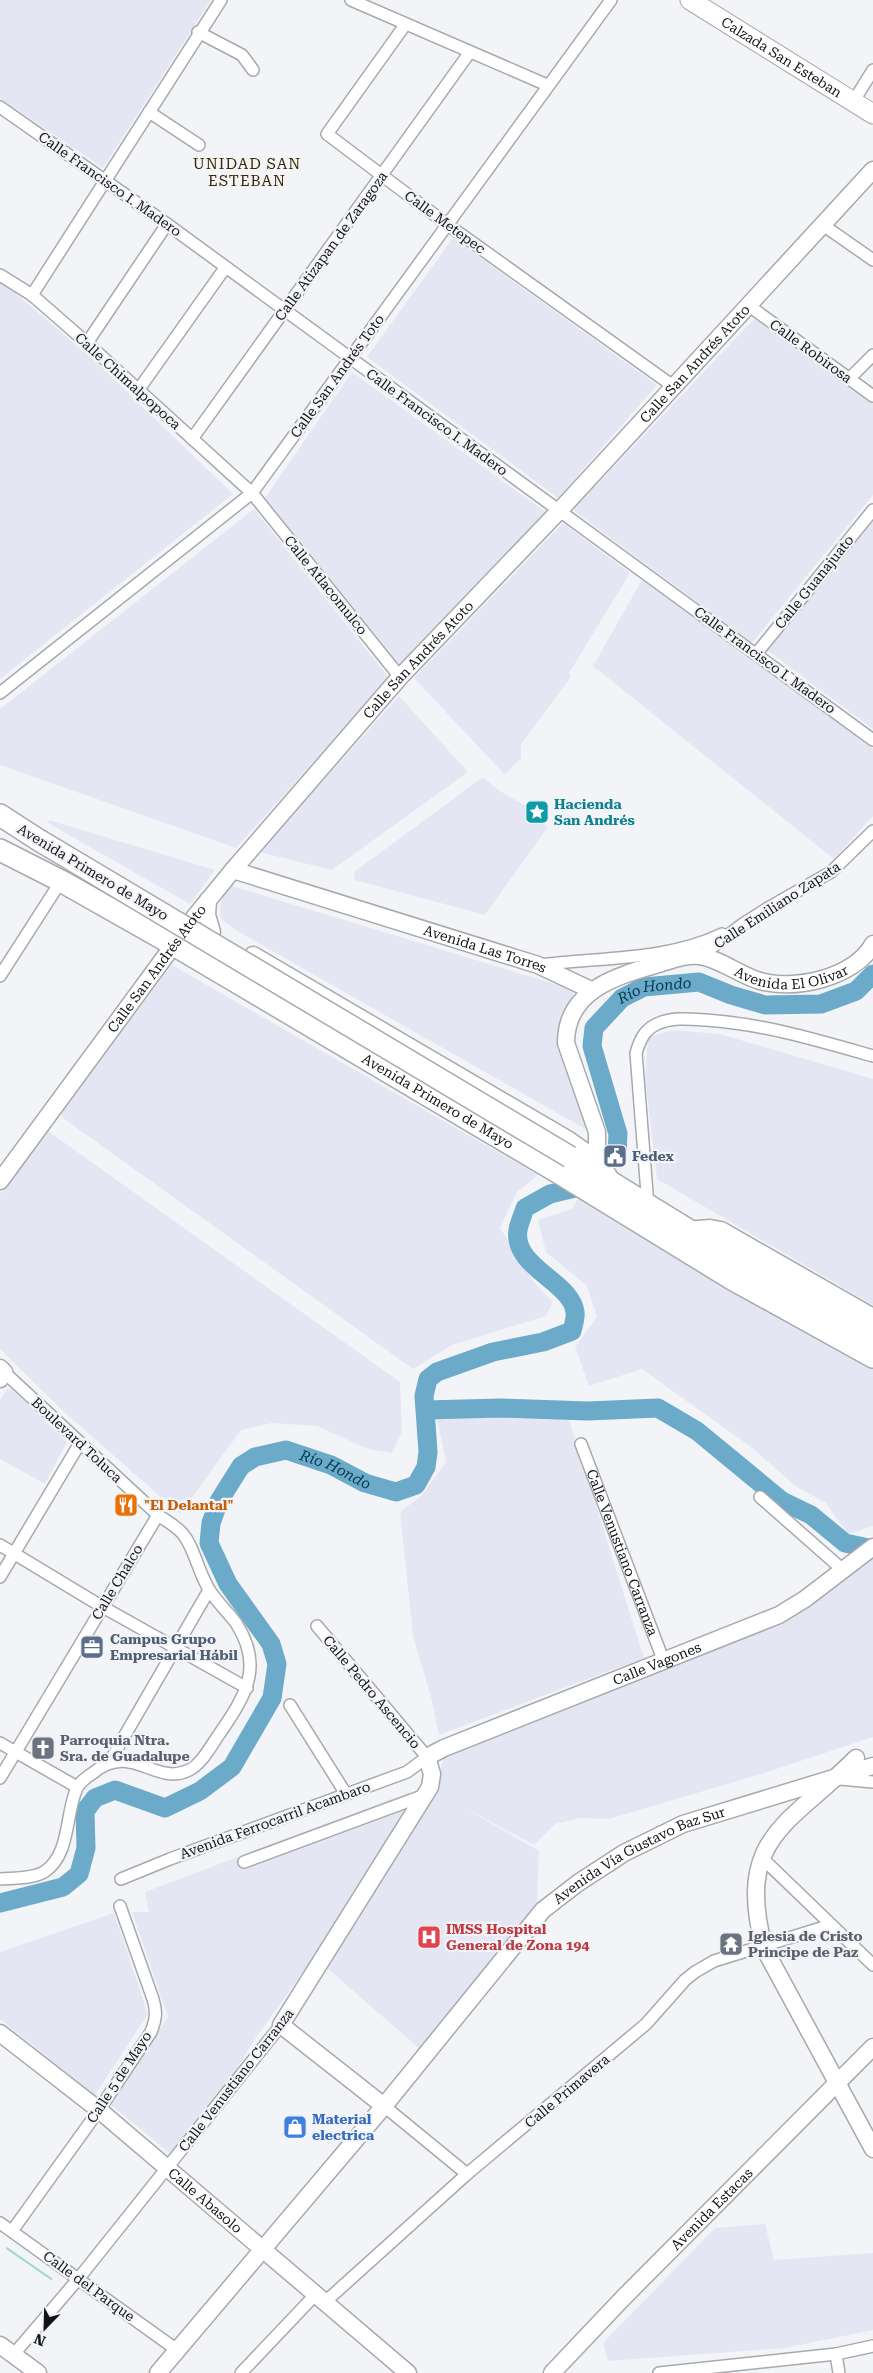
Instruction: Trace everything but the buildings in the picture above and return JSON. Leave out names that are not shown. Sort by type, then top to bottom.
[{"type":"highway","name":"Avenida Primero de Mayo","points":[[5,819],[570,1157],[687,1230],[873,1336]]},
{"type":"highway","name":"Avenida Primero de Mayo","points":[[0,850],[61,881],[174,945],[360,1054],[732,1279],[873,1357]]},
{"type":"highway","points":[[360,1054],[357,1041],[359,1035],[362,1030],[374,1026]]},
{"type":"main road","name":"Calzada San Esteban","points":[[690,0],[873,114]]},
{"type":"street","points":[[32,295],[220,0]]},
{"type":"street","points":[[351,0],[547,86]]},
{"type":"street","name":"Calle San Andrés Toto","points":[[0,693],[252,493],[611,0]]},
{"type":"street","name":"Calle Metepec","points":[[405,25],[327,134],[448,225],[673,386]]},
{"type":"street","points":[[198,32],[242,55],[253,70]]},
{"type":"street","name":"Calle Atizapan de Zaragoza","points":[[192,439],[470,52]]},
{"type":"street","points":[[853,102],[873,70]]},
{"type":"street","name":"Calle Francisco I. Madero","points":[[0,107],[167,224],[873,740]]},
{"type":"street","points":[[149,112],[199,146]]},
{"type":"street","name":"Calle San Andrés Atoto","points":[[0,1180],[192,920],[233,870],[400,678],[560,510],[873,170]]},
{"type":"street","points":[[87,343],[167,224]]},
{"type":"street","points":[[823,225],[873,260]]},
{"type":"street","points":[[139,390],[225,268]]},
{"type":"street","name":"Calle Chimalpopoca","points":[[0,275],[32,295],[252,493]]},
{"type":"street","name":"Calle Robirosa","points":[[748,305],[873,396]]},
{"type":"street","points":[[849,379],[873,355]]},
{"type":"street","name":"Calle Atlacomulco","points":[[252,493],[400,678]]},
{"type":"street","name":"Calle Guanajuato","points":[[756,654],[873,510]]},
{"type":"street","name":"Avenida Primero de Mayo","points":[[5,819],[42,832],[569,1140],[597,1160],[605,1168],[613,1183]]},
{"type":"street","name":"Calle Emiliano Zapata","points":[[700,956],[740,926],[831,872],[873,831]]},
{"type":"street","name":"Avenida Las Torres","points":[[233,870],[538,965],[578,960],[612,960],[685,947],[701,943],[740,926]]},
{"type":"street","points":[[0,976],[61,881]]},
{"type":"street","points":[[208,900],[207,915],[212,932]]},
{"type":"street","name":"Avenida El Olivar","points":[[700,956],[758,980],[792,985],[826,978],[850,967],[862,959],[873,944]]},
{"type":"street","points":[[597,1160],[597,1132],[566,1043],[566,1029],[571,1016],[592,990],[611,979],[685,957],[700,956]]},
{"type":"street","points":[[538,965],[592,990]]},
{"type":"street","points":[[648,1206],[636,1053],[642,1035],[657,1024],[683,1019],[741,1022],[786,1031],[873,1056]]},
{"type":"street","points":[[687,1230],[710,1228],[721,1230],[873,1317]]},
{"type":"street","name":"Boulevard Toluca","points":[[1,1373],[158,1514],[182,1533],[209,1590],[235,1622],[248,1643],[251,1674],[247,1688]]},
{"type":"street","points":[[0,1577],[80,1443]]},
{"type":"street","name":"Calle Venustiano Carranza","points":[[580,1444],[664,1662]]},
{"type":"street","points":[[760,1497],[843,1570]]},
{"type":"street","name":"Calle Chalco","points":[[0,1778],[101,1606],[158,1514]]},
{"type":"street","points":[[0,1545],[101,1606],[247,1688],[232,1715],[191,1770],[179,1774],[167,1774],[128,1761],[110,1761]]},
{"type":"street","name":"Calle Vagones","points":[[428,1758],[444,1748],[779,1615],[805,1599],[868,1550]]},
{"type":"street","points":[[2,1878],[12,1880],[44,1872],[51,1866],[59,1853],[65,1837],[77,1787],[92,1773],[110,1761],[209,1590]]},
{"type":"street","name":"Calle Pedro Ascencio","points":[[317,1626],[428,1758]]},
{"type":"street","points":[[290,1705],[346,1794]]},
{"type":"street","points":[[0,1743],[77,1787]]},
{"type":"street","name":"Calle Venustiano Carranza","points":[[7,2349],[79,2278],[281,2025],[430,1787],[432,1774],[428,1758]]},
{"type":"street","name":"Avenida Ferrocarril Acambaro","points":[[122,1879],[407,1772],[428,1758]]},
{"type":"street","points":[[856,1758],[774,1833],[761,1858],[755,1892],[756,1917],[764,1948],[873,2148]]},
{"type":"street","name":"Avenida Vía Gustavo Baz Sur","points":[[158,2373],[384,2106],[543,1910],[578,1883],[624,1853],[682,1824],[873,1766]]},
{"type":"street","points":[[836,1778],[873,1782]]},
{"type":"street","name":"Avenida Ferrocarril Acambaro","points":[[244,1862],[425,1795]]},
{"type":"street","points":[[761,1858],[873,1965]]},
{"type":"street","name":"Calle 5 de Mayo","points":[[12,2231],[99,2110],[156,2020],[155,2005],[120,1906]]},
{"type":"street","name":"Calle Primavera","points":[[241,2373],[320,2298],[646,2024],[684,1980],[694,1972],[714,1962],[764,1948],[832,1925]]},
{"type":"street","points":[[281,2025],[467,2174]]},
{"type":"street","name":"Calle Abasolo","points":[[0,2032],[99,2110],[408,2373]]},
{"type":"street","name":"Avenida Estacas","points":[[552,2373],[624,2297],[873,2047]]},
{"type":"street","name":"Calle del Parque","points":[[0,2223],[177,2350]]},
{"type":"street","points":[[659,2373],[774,2367],[873,2346]]},
{"type":"street","points":[[7,2349],[38,2373]]},
{"type":"street","points":[[836,2354],[839,2373]]},
{"type":"shaded area","points":[[0,0],[211,0],[103,168],[0,98]]},
{"type":"shaded area","points":[[453,238],[657,385],[558,498],[367,357]]},
{"type":"shaded area","points":[[0,280],[96,362],[233,494],[0,679]]},
{"type":"shaded area","points":[[755,318],[873,404],[873,495],[752,643],[573,510]]},
{"type":"shaded area","points":[[352,372],[547,513],[400,665],[265,498]]},
{"type":"shaded area","points":[[254,509],[389,678],[236,848],[0,765],[0,709]]},
{"type":"shaded area","points":[[873,520],[873,729],[767,650]]},
{"type":"shaded area","points":[[563,523],[630,573],[569,673],[571,677],[521,744],[521,758],[505,775],[414,678]]},
{"type":"shaded area","points":[[642,580],[873,749],[873,816],[834,859],[593,666]]},
{"type":"shaded area","points":[[399,696],[468,772],[332,870],[259,852]]},
{"type":"shaded area","points":[[483,777],[498,790],[537,812],[538,821],[548,827],[485,915],[355,880],[354,872]]},
{"type":"shaded area","points":[[49,820],[215,870],[190,904],[48,823]]},
{"type":"shaded area","points":[[232,886],[575,990],[561,1024],[594,1134],[239,932],[221,919],[220,905],[225,888]]},
{"type":"shaded area","points":[[172,965],[538,1175],[517,1192],[500,1228],[533,1281],[553,1302],[546,1316],[452,1345],[413,1369],[63,1118],[61,1111]]},
{"type":"shaded area","points":[[673,1030],[720,1034],[873,1079],[873,1305],[657,1179],[645,1076],[648,1037]]},
{"type":"shaded area","points":[[48,1131],[400,1382],[402,1432],[392,1453],[368,1449],[317,1426],[272,1423],[241,1430],[180,1514],[62,1410],[0,1349],[0,1194]]},
{"type":"shaded area","points":[[580,1195],[873,1363],[873,1526],[848,1534],[826,1503],[797,1487],[751,1447],[642,1369],[589,1386],[575,1347],[597,1317],[587,1286],[546,1252],[538,1220],[572,1209]]},
{"type":"shaded area","points":[[7,1389],[12,1389],[67,1442],[45,1484],[0,1459],[0,1400]]},
{"type":"shaded area","points":[[436,1413],[568,1417],[644,1658],[439,1735],[431,1697],[413,1636],[400,1512],[422,1495],[446,1462]]},
{"type":"shaded area","points":[[873,1559],[873,1737],[761,1774],[609,1819],[580,1818],[555,1824],[534,1845],[465,1808],[539,1851],[537,1907],[421,2050],[327,1968],[436,1792],[444,1755],[454,1748],[739,1640],[778,1620]]},
{"type":"shaded area","points":[[410,1792],[409,1805],[305,1969],[255,2039],[223,2091],[172,2155],[110,2104],[168,2017],[132,1912],[149,1912],[145,1892]]},
{"type":"shaded area","points":[[114,1913],[148,2014],[95,2095],[0,2019],[0,1952]]},
{"type":"shaded area","points":[[765,2224],[774,2260],[873,2253],[873,2330],[785,2348],[608,2361],[603,2343],[715,2228]]},
{"type":"green space","points":[[7,2247],[53,2279],[51,2280],[6,2249]]},
{"type":"waterway","name":"Río Hondo","points":[[617,1153],[618,1134],[592,1046],[594,1028],[622,998],[644,987],[699,982],[731,995],[765,1005],[821,1004],[856,991],[873,974]]},
{"type":"waterway","name":"Río Hondo","points":[[0,1903],[63,1887],[79,1874],[86,1848],[85,1811],[95,1798],[115,1790],[165,1808],[200,1791],[232,1767],[272,1698],[277,1664],[271,1644],[228,1584],[209,1543],[211,1523],[219,1501],[241,1466],[255,1457],[286,1450],[331,1465],[365,1483],[396,1492],[416,1485],[426,1467],[428,1452],[424,1396],[428,1379],[437,1372],[493,1352],[543,1342],[572,1331],[575,1312],[571,1301],[524,1254],[519,1243],[518,1230],[525,1208],[550,1194],[575,1188]]},
{"type":"waterway","points":[[426,1410],[501,1408],[588,1411],[658,1408],[697,1431],[782,1501],[811,1515],[845,1543],[873,1549]]},
{"type":"place","name":"Hacienda San Andrés","points":[[537,812]]},
{"type":"place","name":"Fedex","points":[[615,1156]]},
{"type":"place","name":"\"El Delantal\"","points":[[126,1505]]},
{"type":"place","name":"Campus Grupo Empresarial Hábil","points":[[92,1647]]},
{"type":"place","name":"Parroquia Ntra. Sra. de Guadalupe","points":[[43,1748]]},
{"type":"place","name":"IMSS Hospital General de Zona 194","points":[[429,1937]]},
{"type":"place","name":"Iglesia de Cristo Principe de Paz","points":[[731,1944]]},
{"type":"place","name":"Material electrica","points":[[295,2127]]},
{"type":"district","name":"UNIDAD SAN ESTEBAN","points":[[247,172]]}]
